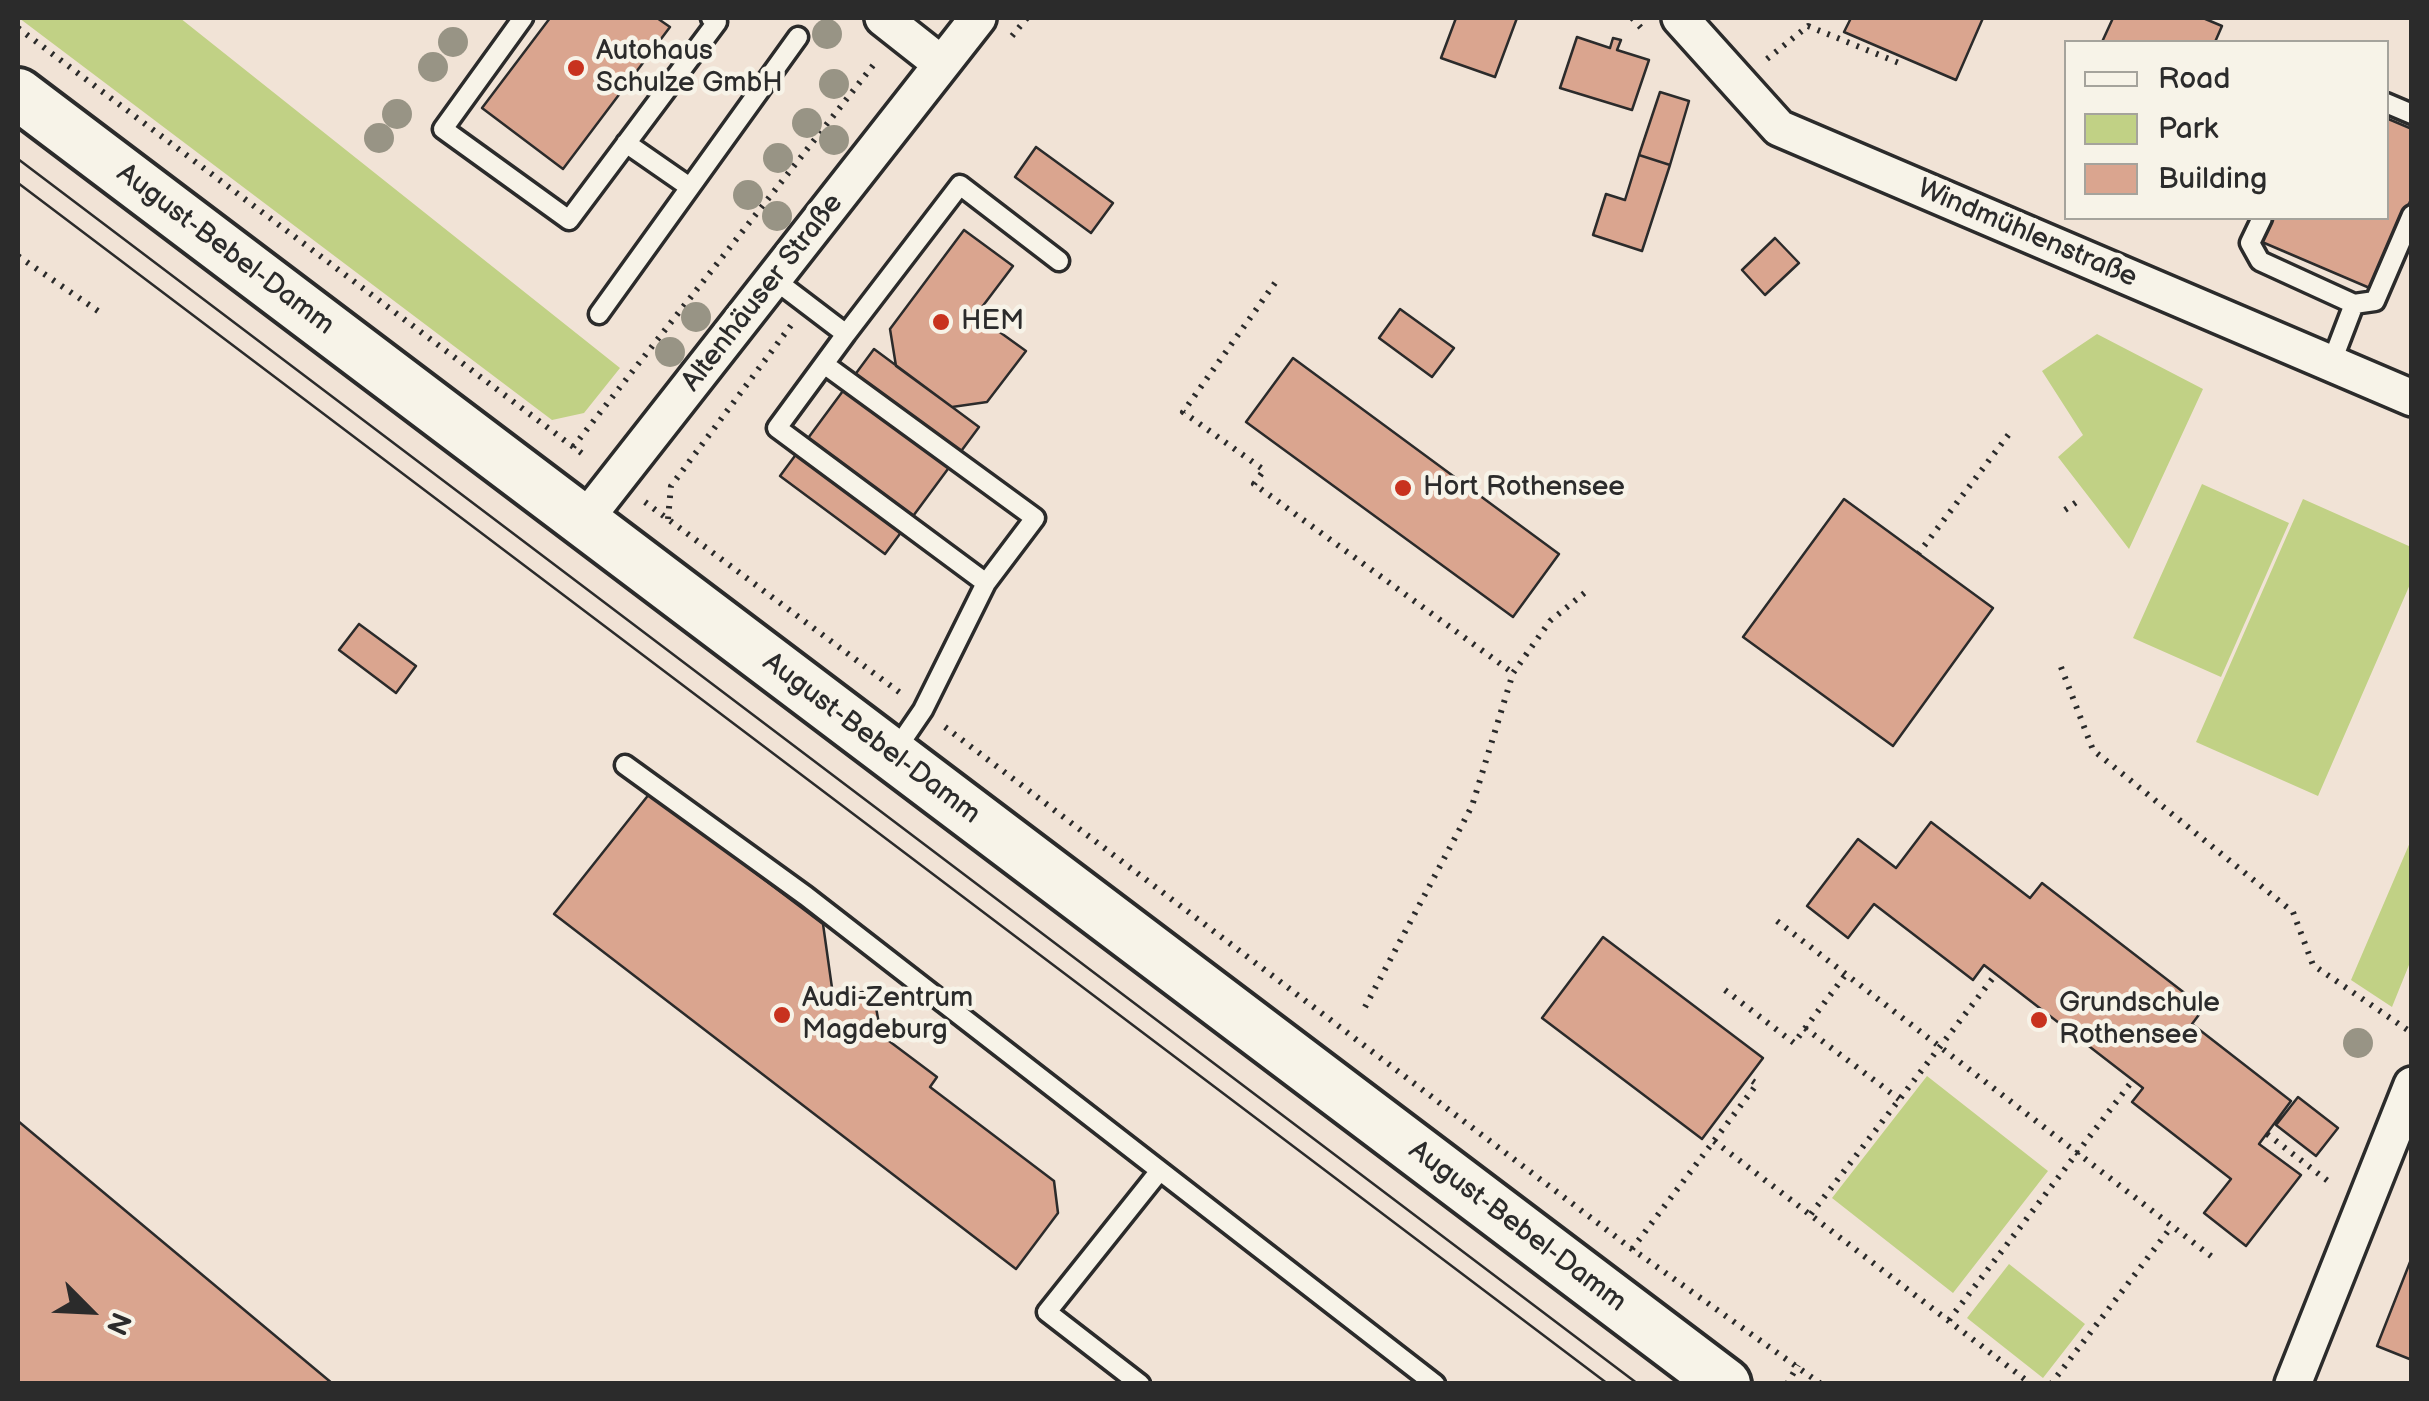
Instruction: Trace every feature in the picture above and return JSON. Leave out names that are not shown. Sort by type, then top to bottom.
[{"type":"main road","name":"August-Bebel-Damm","points":[[18,94],[1725,1384]]},
{"type":"street","points":[[883,18],[940,63]]},
{"type":"street","name":"Altenhäuser Straße","points":[[583,522],[978,18]]},
{"type":"street","name":"Windmühlenstraße","points":[[1680,18],[1779,128],[2412,398]]},
{"type":"street","points":[[2293,1384],[2412,1085]]},
{"type":"lane","points":[[523,18],[443,129],[569,220],[716,22],[711,18]]},
{"type":"lane","points":[[599,314],[798,37]]},
{"type":"lane","points":[[626,144],[688,186]]},
{"type":"lane","points":[[986,583],[777,428],[960,186],[1059,261]]},
{"type":"lane","points":[[2261,220],[2250,243],[2260,260],[2354,304],[2375,301],[2412,215]]},
{"type":"lane","points":[[775,280],[846,334]]},
{"type":"lane","points":[[2331,364],[2354,304]]},
{"type":"lane","points":[[824,364],[1035,518],[986,583],[923,710],[892,756]]},
{"type":"lane","points":[[625,765],[806,896],[1158,1173],[1435,1384]]},
{"type":"lane","points":[[1140,1384],[1047,1312],[1158,1173]]},
{"type":"path","points":[[1770,57],[1808,26],[1899,63]]},
{"type":"path","name":"August-Bebel-Damm","points":[[18,28],[583,454]]},
{"type":"path","name":"Altenhäuser Straße","points":[[573,447],[874,64]]},
{"type":"path","points":[[18,256],[98,310]]},
{"type":"path","points":[[1275,283],[1182,412],[1264,470],[1254,484],[1513,673]]},
{"type":"path","name":"Altenhäuser Straße","points":[[668,519],[671,486],[786,332]]},
{"type":"path","points":[[1918,554],[2008,434]]},
{"type":"path","points":[[2065,510],[2081,499]]},
{"type":"path","name":"August-Bebel-Damm","points":[[655,509],[1632,1249],[1821,1384]]},
{"type":"path","points":[[1365,1008],[1472,806],[1513,673],[1550,622],[1588,590]]},
{"type":"path","points":[[2061,667],[2093,750],[2293,912],[2313,964],[2412,1033]]},
{"type":"path","points":[[1777,921],[2216,1260]]},
{"type":"path","points":[[1724,990],[1794,1043],[1846,974]]},
{"type":"path","points":[[1811,1214],[1996,974]]},
{"type":"path","points":[[1805,1028],[1899,1100]]},
{"type":"path","points":[[1632,1249],[1756,1084],[1748,1078]]},
{"type":"path","points":[[1949,1320],[2133,1080]]},
{"type":"path","points":[[2266,1134],[2363,1208]]},
{"type":"path","points":[[1714,1140],[2031,1384]]},
{"type":"path","points":[[2051,1384],[2172,1226]]},
{"type":"path","points":[[1787,1384],[1798,1366]]},
{"type":"green space","points":[[19,18],[180,18],[620,368],[584,413],[552,420]]},
{"type":"green space","points":[[2097,334],[2203,389],[2129,549],[2058,457],[2083,435],[2042,371]]},
{"type":"green space","points":[[2202,484],[2289,523],[2221,677],[2133,638]]},
{"type":"green space","points":[[2303,499],[2411,547],[2411,582],[2318,796],[2196,742]]},
{"type":"green space","points":[[2411,840],[2411,960],[2392,1007],[2351,980]]},
{"type":"green space","points":[[1927,1076],[2048,1171],[1953,1293],[1832,1198]]},
{"type":"green space","points":[[2009,1264],[2085,1324],[2043,1378],[1967,1318]]},
{"type":"building","name":"Autohaus Schulze GmbH","points":[[550,18],[657,18],[670,27],[563,169],[482,108]]},
{"type":"building","points":[[1456,18],[1517,18],[1495,77],[1441,58]]},
{"type":"building","points":[[1851,18],[1983,18],[1956,80],[1844,32]]},
{"type":"building","points":[[2113,18],[2203,18],[2222,26],[2216,40],[2103,40]]},
{"type":"building","points":[[1577,37],[1610,48],[1613,38],[1621,40],[1617,50],[1649,60],[1632,110],[1560,88]]},
{"type":"building","points":[[1660,92],[1689,101],[1670,165],[1639,155]]},
{"type":"building","points":[[2389,119],[2412,129],[2412,197],[2372,289],[2262,242],[2272,220],[2389,220]]},
{"type":"building","points":[[1036,147],[1113,203],[1091,233],[1015,177]]},
{"type":"building","points":[[1639,155],[1670,165],[1642,251],[1593,235],[1606,194],[1625,200]]},
{"type":"building","name":"HEM","points":[[964,230],[1013,266],[976,315],[1026,351],[987,402],[952,407],[896,366],[890,329]]},
{"type":"building","points":[[1775,238],[1799,263],[1765,295],[1742,270]]},
{"type":"building","points":[[1400,309],[1454,348],[1432,377],[1379,338]]},
{"type":"building","points":[[874,349],[979,427],[885,554],[780,476]]},
{"type":"building","name":"Hort Rothensee","points":[[1293,358],[1559,554],[1513,617],[1246,422]]},
{"type":"building","points":[[1844,499],[1993,608],[1893,746],[1743,637]]},
{"type":"building","points":[[359,624],[416,666],[396,693],[339,650]]},
{"type":"building","name":"Audi-Zentrum Magdeburg","points":[[650,793],[823,924],[833,995],[873,991],[881,1035],[937,1077],[930,1087],[1054,1181],[1058,1213],[1016,1269],[554,914]]},
{"type":"building","points":[[1931,822],[2030,898],[2042,883],[2204,1008],[2192,1024],[2291,1101],[2259,1144],[2301,1175],[2246,1246],[2204,1213],[2231,1179],[2132,1102],[2143,1088],[1984,965],[1973,980],[1874,904],[1848,938],[1807,906],[1858,839],[1896,868]]},
{"type":"building","points":[[1603,937],[1763,1058],[1702,1139],[1542,1018]]},
{"type":"building","points":[[2298,1097],[2338,1128],[2316,1156],[2276,1125]]},
{"type":"building","points":[[18,1121],[333,1384],[18,1384]]},
{"type":"building","points":[[2412,1257],[2412,1360],[2377,1346]]},
{"type":"tram line","points":[[18,159],[1638,1384]]},
{"type":"tram line","points":[[18,183],[1608,1384]]},
{"type":"place","name":"Autohaus Schulze GmbH","points":[[576,68]]},
{"type":"place","name":"HEM","points":[[941,322]]},
{"type":"place","name":"Hort Rothensee","points":[[1403,488]]},
{"type":"place","name":"Audi-Zentrum Magdeburg","points":[[782,1015]]},
{"type":"place","name":"Grundschule Rothensee","points":[[2039,1020]]}]
